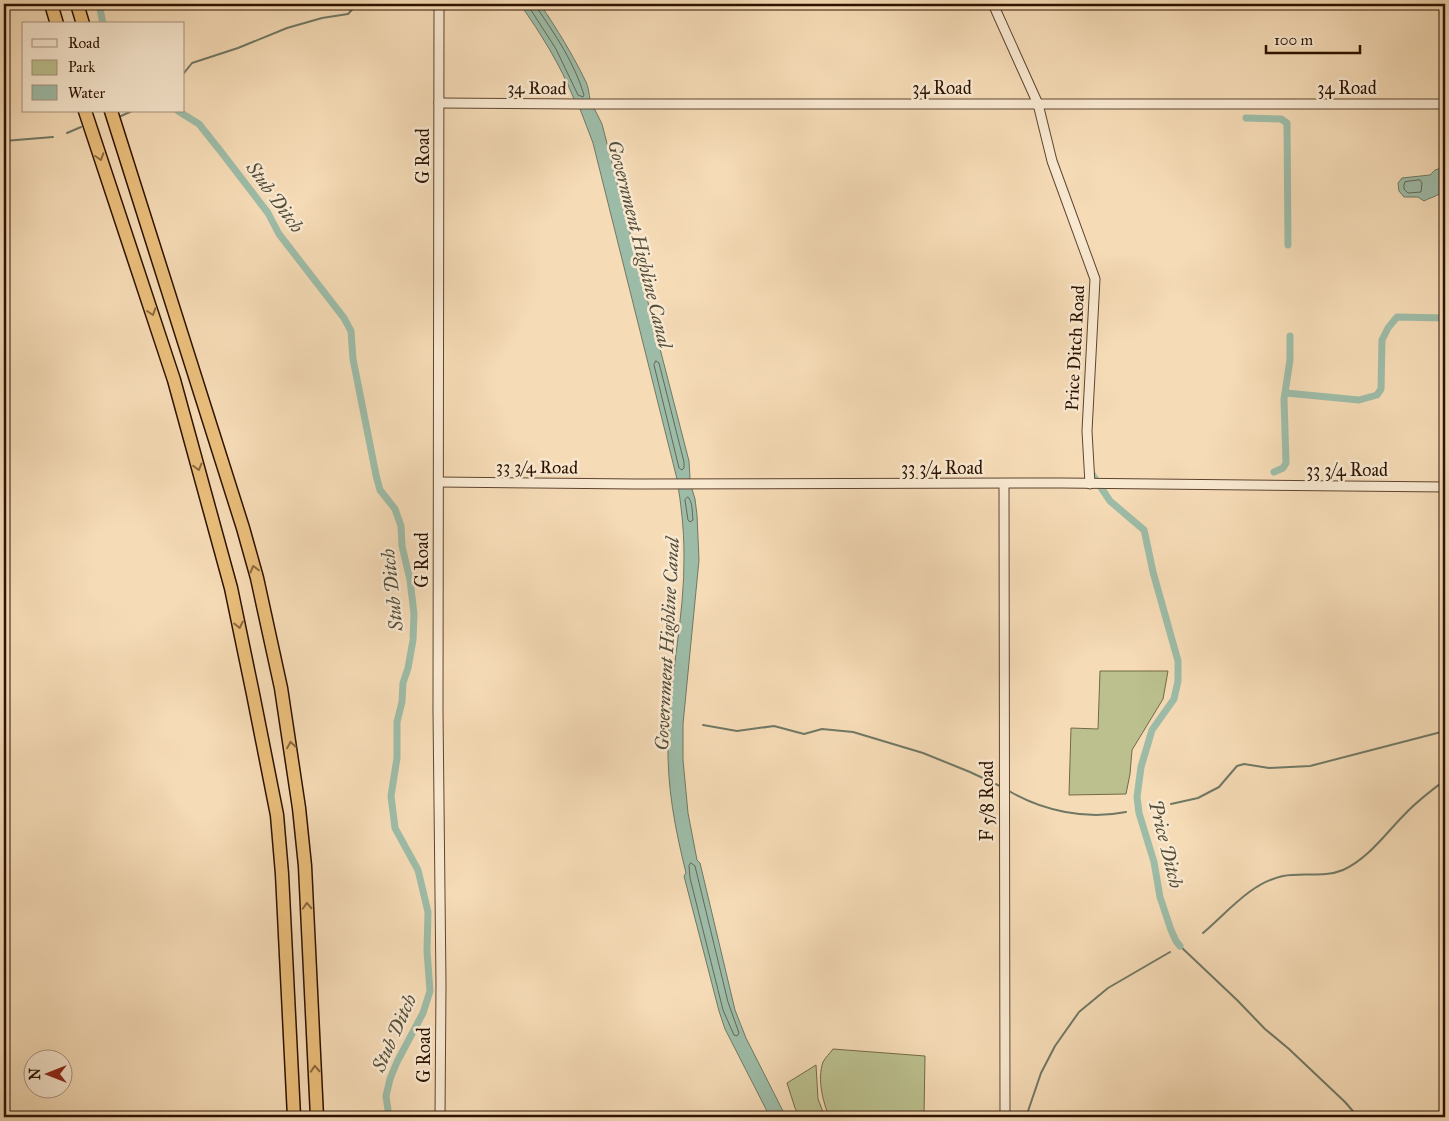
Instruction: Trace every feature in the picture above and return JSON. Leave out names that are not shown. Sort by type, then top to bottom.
[{"type":"highway","points":[[49,4],[55,22]]},
{"type":"highway","points":[[77,4],[82,22]]},
{"type":"highway","points":[[85,112],[174,380],[231,588],[277,815],[282,874],[294,1117]]},
{"type":"highway","points":[[111,112],[243,528],[261,596],[281,688],[292,749],[305,866],[317,1117]]},
{"type":"street","name":"G Road","points":[[439,4],[438,722],[441,984],[440,1117]]},
{"type":"street","name":"Price Ditch Road","points":[[993,4],[1038,104],[1052,161],[1095,279],[1087,431],[1090,484]]},
{"type":"street","name":"34 Road","points":[[439,103],[1445,104]]},
{"type":"street","name":"33 3/4 Road","points":[[439,482],[1445,487]]},
{"type":"street","name":"F 5/8 Road","points":[[1004,484],[1005,1117]]},
{"type":"green space","points":[[1100,671],[1168,671],[1163,699],[1132,750],[1126,794],[1069,795],[1071,728],[1098,729]]},
{"type":"green space","points":[[833,1049],[925,1056],[924,1117],[829,1117],[823,1097],[821,1069],[823,1062]]},
{"type":"green space","points":[[816,1065],[818,1099],[825,1117],[800,1117],[787,1083]]},
{"type":"water","points":[[520,4],[540,4],[581,72],[587,85],[592,108],[602,124],[689,461],[689,479],[695,499],[697,515],[699,560],[683,724],[683,760],[688,813],[697,860],[700,863],[735,1010],[746,1038],[786,1117],[770,1117],[725,1029],[684,876],[686,873],[672,808],[668,758],[671,694],[684,578],[683,526],[677,479],[593,143],[577,101],[574,99],[556,61]]},
{"type":"water","points":[[1441,168],[1445,178],[1445,185],[1442,192],[1437,195],[1424,201],[1418,197],[1404,197],[1399,191],[1398,183],[1402,178],[1430,175],[1435,170]]},
{"type":"waterway","name":"Stub Ditch","points":[[99,4],[103,22]]},
{"type":"waterway","points":[[185,72],[192,63],[238,48],[287,28],[322,18],[348,14],[357,4]]},
{"type":"waterway","points":[[121,116],[130,112]]},
{"type":"waterway","name":"Stub Ditch","points":[[180,112],[199,124],[222,153],[268,213],[279,234],[344,318],[351,331],[353,359],[376,475],[380,490],[395,509],[401,526],[402,546],[410,580],[414,614],[413,640],[403,683],[402,702],[397,722],[397,758],[391,796],[395,828],[418,870],[428,912],[427,951],[430,991],[423,1013],[390,1079],[386,1096],[389,1117]]},
{"type":"waterway","points":[[1246,118],[1281,119],[1287,123],[1288,245]]},
{"type":"waterway","points":[[67,133],[81,127]]},
{"type":"waterway","points":[[4,141],[53,137]]},
{"type":"waterway","points":[[1286,393],[1359,400],[1377,395],[1381,389],[1382,340],[1388,328],[1397,317],[1445,318]]},
{"type":"waterway","points":[[1274,472],[1283,468],[1286,463],[1284,399],[1290,360],[1290,336]]},
{"type":"waterway","name":"Price Ditch","points":[[1092,474],[1110,501],[1144,530],[1153,572],[1178,661],[1178,681],[1174,699],[1152,730],[1141,767],[1137,797],[1139,813],[1154,862],[1160,897],[1171,930],[1180,946]]},
{"type":"waterway","points":[[703,725],[737,731],[774,726],[804,734],[822,729],[853,732],[923,753],[1002,787]]},
{"type":"waterway","points":[[1171,804],[1198,798],[1219,787],[1237,766],[1244,764],[1269,768],[1310,766],[1445,731]]},
{"type":"waterway","points":[[1203,933],[1260,885],[1283,876],[1328,874],[1343,870],[1352,865],[1369,852],[1414,805],[1445,780]]},
{"type":"waterway","points":[[1009,791],[1036,804],[1065,812],[1096,815],[1126,812]]},
{"type":"waterway","name":"Price Ditch","points":[[1180,946],[1265,1029],[1345,1102],[1358,1117]]},
{"type":"waterway","points":[[1026,1117],[1041,1073],[1055,1046],[1079,1012],[1108,988],[1170,952]]},
{"type":"waterway","points":[[4,1111],[6,1117]]},
{"type":"water label","name":"Government Highline Canal","points":[[640,244]]},
{"type":"water label","name":"Government Highline Canal","points":[[667,644]]}]
